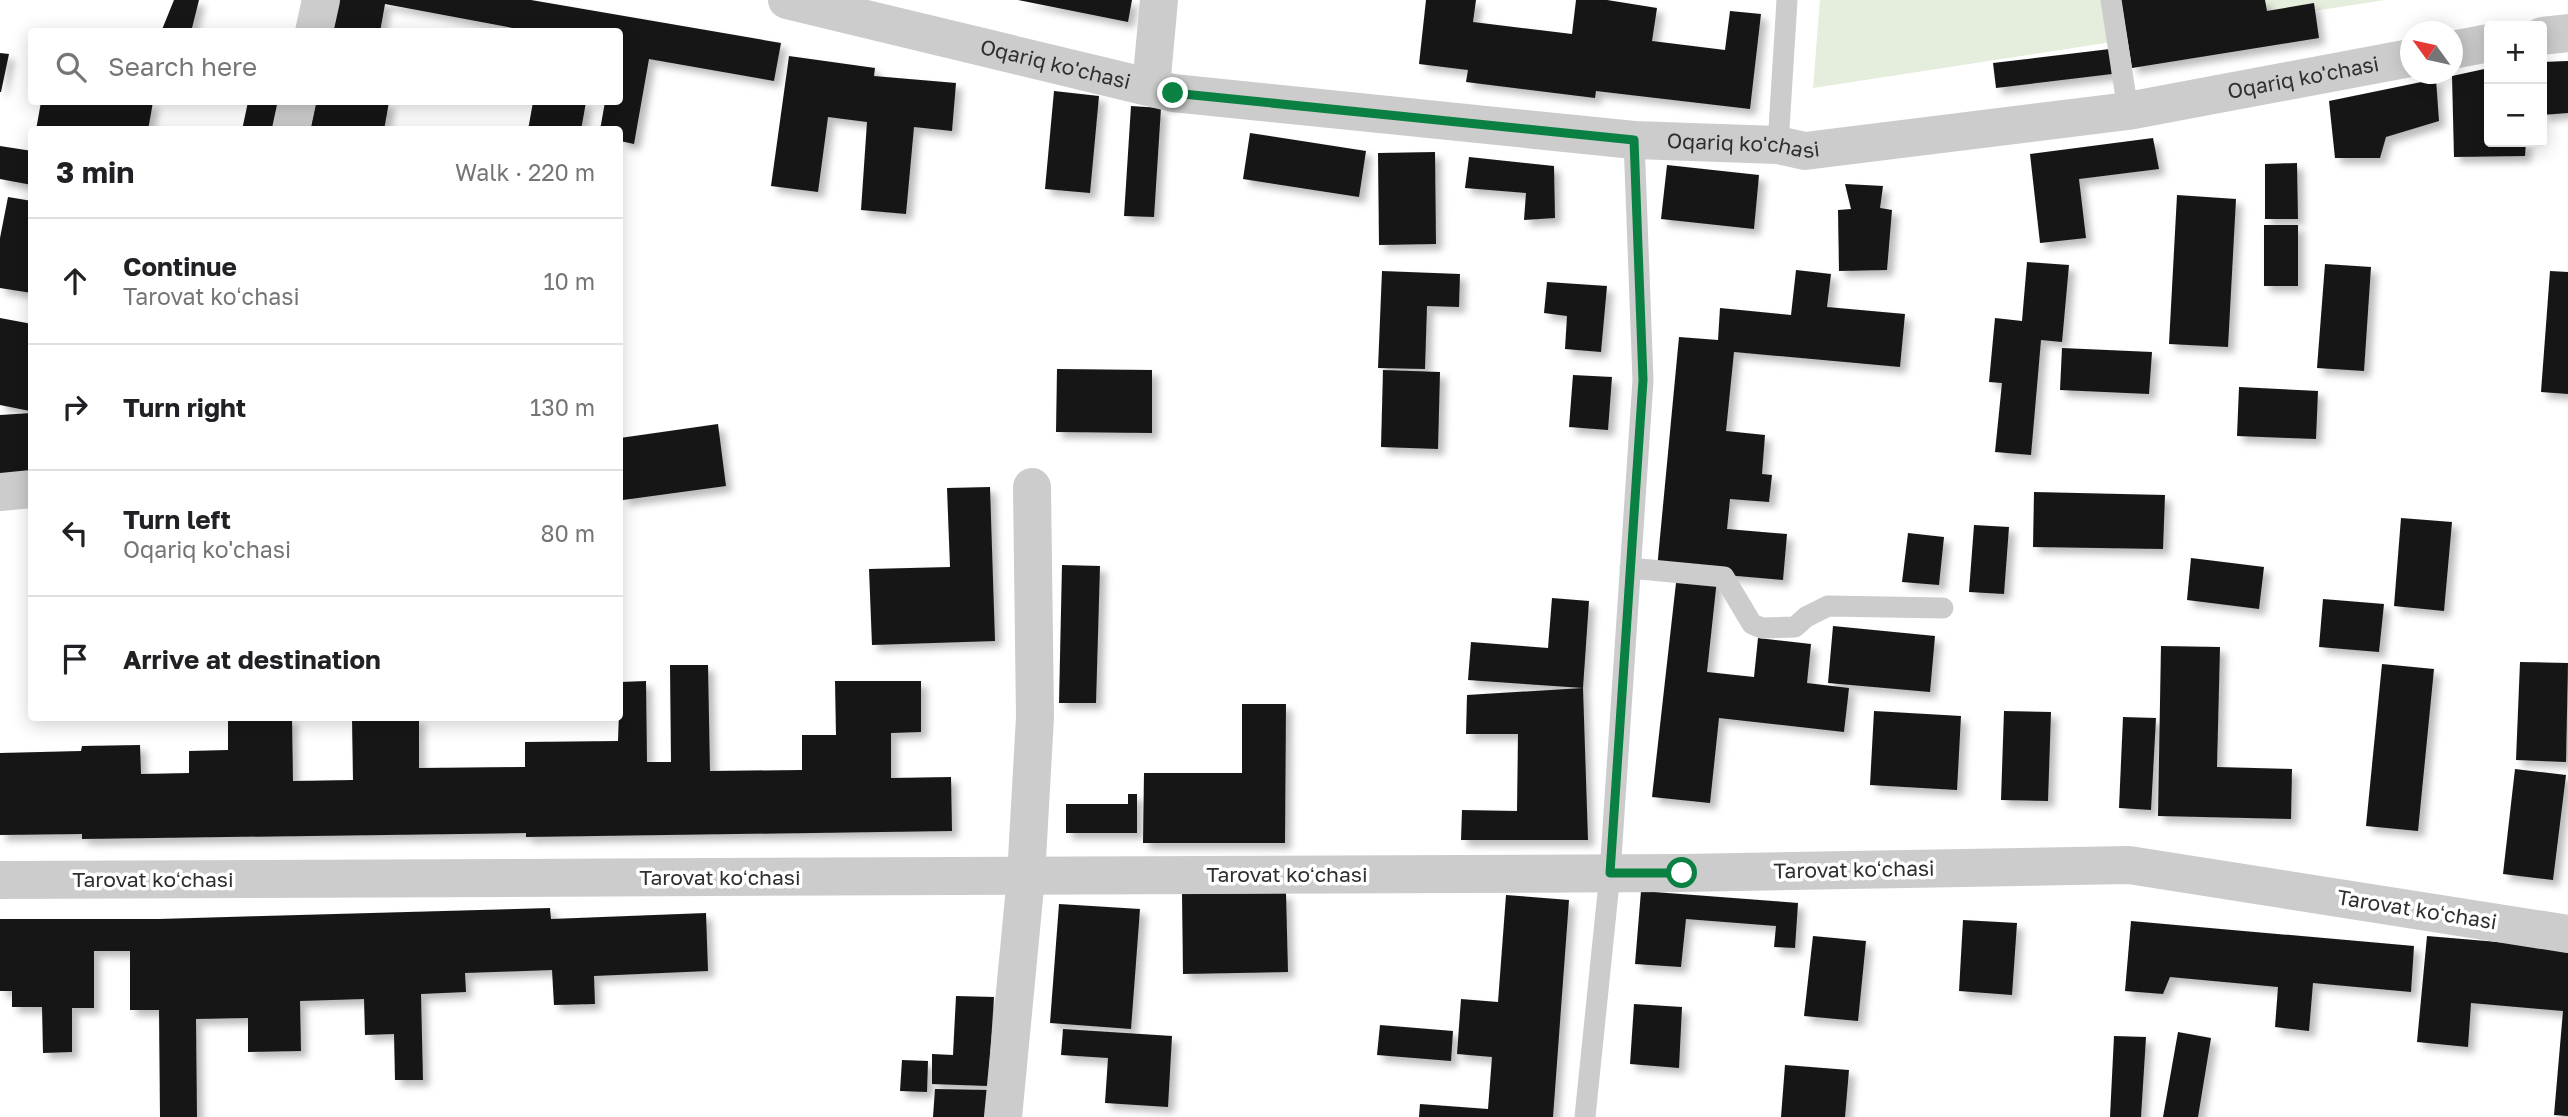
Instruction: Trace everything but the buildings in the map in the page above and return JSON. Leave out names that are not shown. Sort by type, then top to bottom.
[{"type":"street","points":[[315,28],[321,0]]},
{"type":"street","name":"Oqariq ko'chasi","points":[[786,0],[1173,93],[1634,140],[1778,145],[1805,151],[2128,111],[2400,60]]},
{"type":"street","points":[[1151,88],[1159,0]]},
{"type":"street","points":[[2547,35],[2568,33]]},
{"type":"street","points":[[2463,48],[2484,44]]},
{"type":"street","points":[[292,126],[296,105]]},
{"type":"street","points":[[1003,1117],[1026,877],[1035,717],[1032,487]]},
{"type":"street","points":[[0,492],[28,489]]},
{"type":"street","name":"Tarovat koʻchasi","points":[[0,880],[1610,873],[2129,865],[2568,934]]},
{"type":"lane","points":[[1778,145],[1787,0]]},
{"type":"lane","points":[[2111,0],[2128,111]]},
{"type":"lane","points":[[1585,1117],[1610,873],[1643,380],[1634,140]]},
{"type":"lane","points":[[1630,568],[1724,577],[1752,624],[1762,628],[1795,627],[1805,617],[1828,606],[1943,608]]},
{"type":"green space","points":[[1820,0],[2385,0],[1813,88]]},
{"type":"route","points":[[1173,93],[1634,140],[1643,380],[1610,873],[1682,873]]}]
